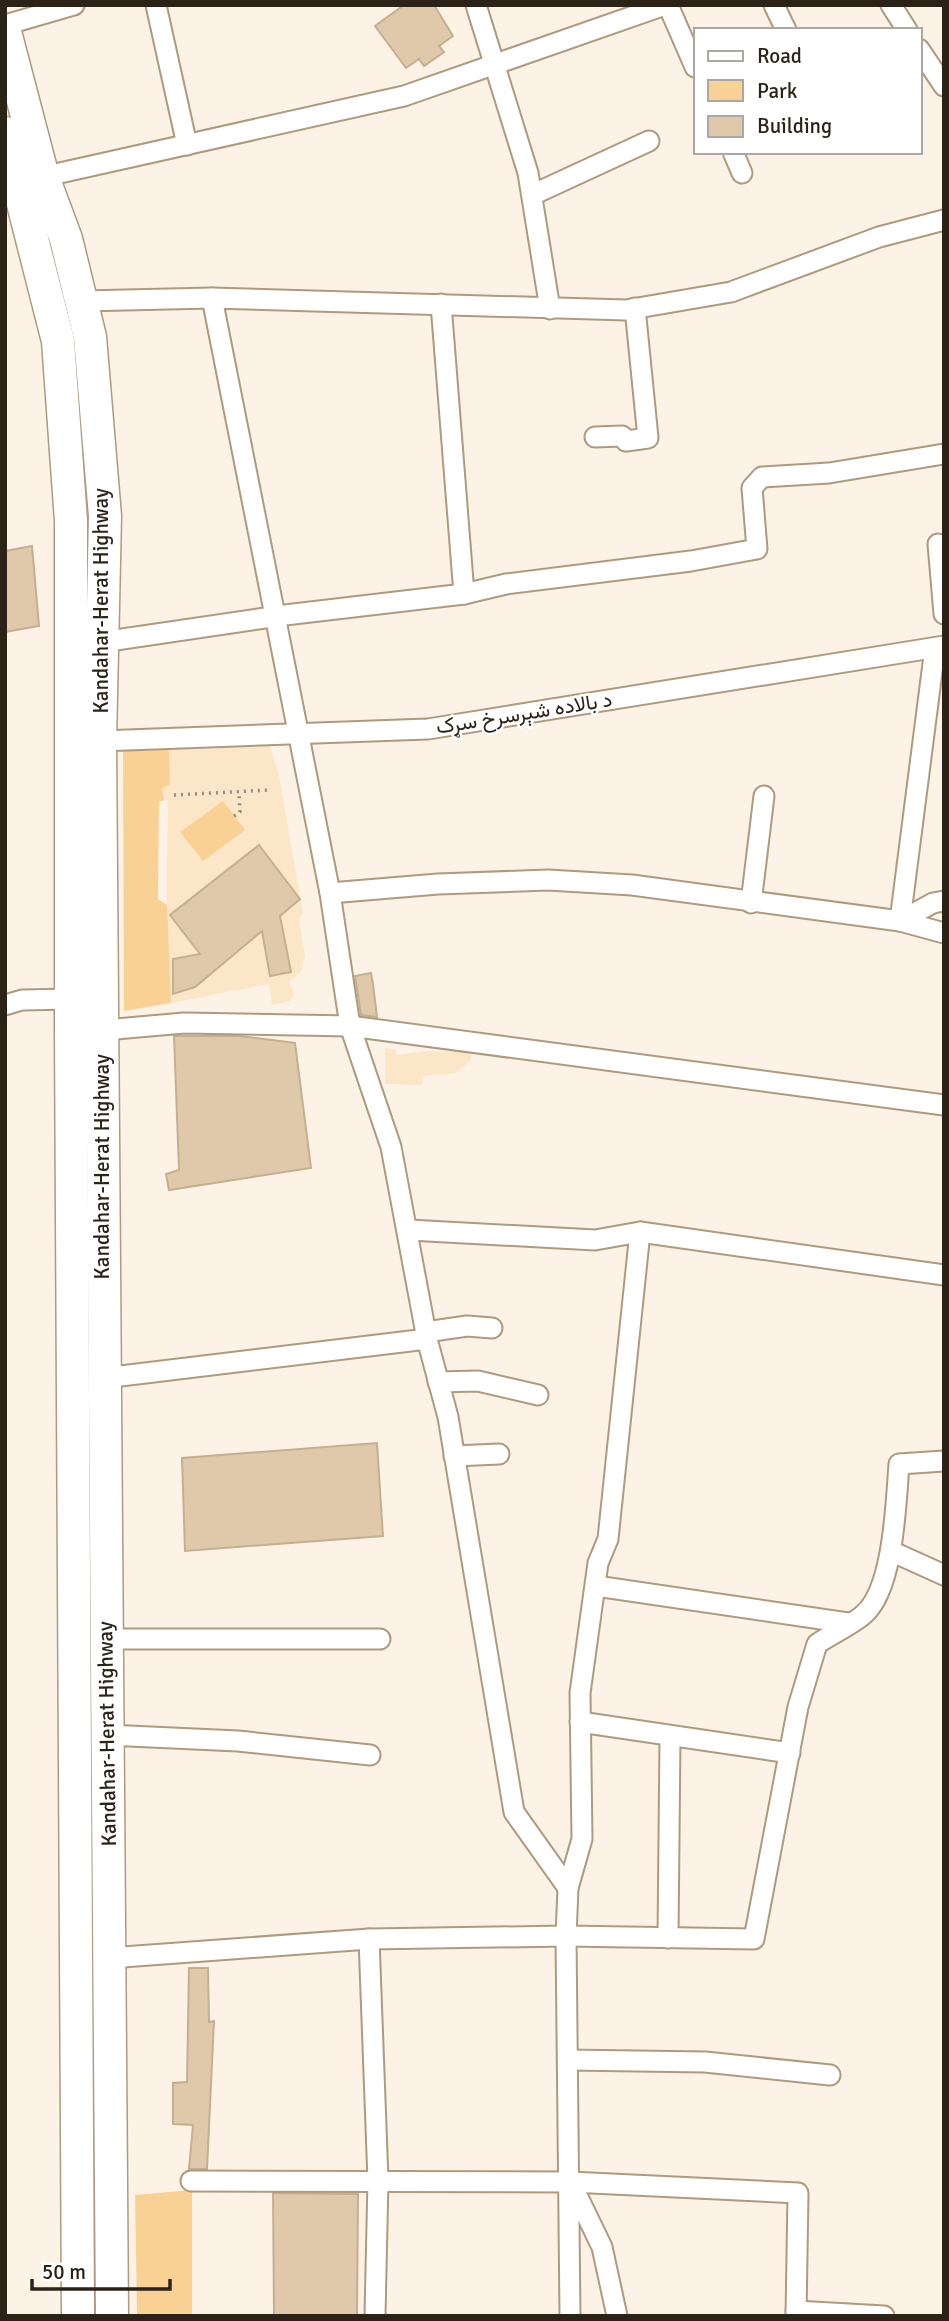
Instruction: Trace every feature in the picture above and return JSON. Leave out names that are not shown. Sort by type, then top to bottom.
[{"type":"highway","name":"Kandahar-Herat Highway","points":[[5,32],[58,341],[71,507],[71,999],[86,1031],[104,1378],[112,2316]]},
{"type":"highway","name":"Kandahar-Herat Highway","points":[[5,133],[66,239],[90,337],[105,516],[100,741],[86,1031],[78,2316]]},
{"type":"street","points":[[5,25],[74,5]]},
{"type":"street","points":[[156,5],[187,145]]},
{"type":"street","points":[[476,5],[528,173],[551,309]]},
{"type":"street","points":[[30,180],[404,96],[667,5],[694,65]]},
{"type":"street","points":[[774,5],[785,28]]},
{"type":"street","points":[[891,5],[906,28]]},
{"type":"street","points":[[921,52],[944,86]]},
{"type":"street","points":[[532,195],[649,141]]},
{"type":"street","points":[[734,154],[742,173]]},
{"type":"street","points":[[82,301],[212,298],[551,309],[635,308],[731,292],[878,237],[944,220]]},
{"type":"street","points":[[212,298],[330,893],[350,1026],[385,1128],[409,1230],[427,1335],[454,1456],[514,1812],[568,1888]]},
{"type":"street","points":[[441,304],[464,594]]},
{"type":"street","points":[[595,437],[622,436],[626,441],[648,438],[635,308]]},
{"type":"street","points":[[102,642],[464,594],[506,584],[691,561],[757,549],[752,488],[762,477],[829,473],[944,454]]},
{"type":"street","points":[[940,553],[944,614]]},
{"type":"street","points":[[900,921],[939,647]]},
{"type":"street","name":"د بالاده شېرسرخ سړک","points":[[100,741],[428,729],[939,647]]},
{"type":"street","points":[[751,903],[764,796]]},
{"type":"street","points":[[330,893],[548,880],[632,885],[900,921],[944,933]]},
{"type":"street","points":[[900,921],[933,903],[944,901]]},
{"type":"street","points":[[5,1005],[22,1000],[71,999]]},
{"type":"street","points":[[86,1031],[184,1023],[350,1026],[944,1105]]},
{"type":"street","points":[[409,1230],[595,1240],[640,1232],[944,1275]]},
{"type":"street","points":[[570,2316],[566,1936],[568,1888],[582,1839],[580,1693],[598,1563],[608,1539],[640,1232]]},
{"type":"street","points":[[104,1378],[427,1335],[467,1326],[492,1328]]},
{"type":"street","points":[[438,1382],[478,1381],[538,1395]]},
{"type":"street","points":[[454,1456],[499,1454]]},
{"type":"street","points":[[109,1958],[369,1939],[566,1936],[754,1939],[798,1707],[817,1644],[864,1615],[893,1552],[899,1464],[944,1461]]},
{"type":"street","points":[[893,1552],[944,1574]]},
{"type":"street","points":[[596,1586],[848,1623]]},
{"type":"street","points":[[106,1639],[380,1639]]},
{"type":"street","points":[[580,1722],[790,1753]]},
{"type":"street","points":[[107,1735],[238,1741],[370,1755]]},
{"type":"street","points":[[668,1938],[670,1736]]},
{"type":"street","points":[[369,1939],[378,2180],[374,2316]]},
{"type":"street","points":[[568,2060],[705,2062],[830,2075]]},
{"type":"street","points":[[191,2181],[570,2182],[797,2193],[796,2313],[884,2316]]},
{"type":"street","points":[[570,2182],[602,2247],[617,2316]]},
{"type":"path","points":[[174,795],[269,790]]},
{"type":"path","points":[[234,816],[240,812],[239,792]]},
{"type":"shaded area","points":[[270,746],[279,776],[303,913],[299,919],[305,956],[301,972],[289,982],[294,994],[290,1001],[272,1005],[269,984],[171,1003],[166,932],[168,800],[164,800],[162,789],[170,784],[169,747]]},
{"type":"shaded area","points":[[385,1048],[395,1050],[397,1055],[424,1051],[472,1052],[471,1060],[456,1073],[423,1076],[422,1085],[385,1084]]},
{"type":"green space","points":[[169,747],[170,784],[162,789],[164,800],[159,802],[158,899],[167,905],[171,1003],[124,1011],[123,748]]},
{"type":"green space","points":[[223,801],[245,830],[203,861],[180,832]]},
{"type":"green space","points":[[192,2190],[192,2316],[137,2316],[135,2195]]},
{"type":"building","points":[[404,5],[434,5],[453,36],[439,46],[444,52],[424,66],[419,59],[406,68],[375,26]]},
{"type":"building","points":[[32,546],[39,626],[5,632],[5,551]]},
{"type":"building","points":[[259,845],[300,899],[280,916],[291,972],[270,976],[262,931],[195,987],[173,994],[173,959],[200,954],[170,915]]},
{"type":"building","points":[[371,973],[377,1017],[361,1015],[355,976]]},
{"type":"building","points":[[174,1036],[240,1036],[295,1043],[311,1168],[169,1190],[166,1174],[179,1170]]},
{"type":"building","points":[[377,1443],[383,1536],[185,1551],[182,1458]]},
{"type":"building","points":[[189,1968],[208,1968],[209,2022],[214,2021],[207,2169],[189,2169],[193,2125],[173,2124],[173,2083],[187,2082]]},
{"type":"building","points":[[273,2193],[358,2194],[357,2316],[274,2316]]}]
